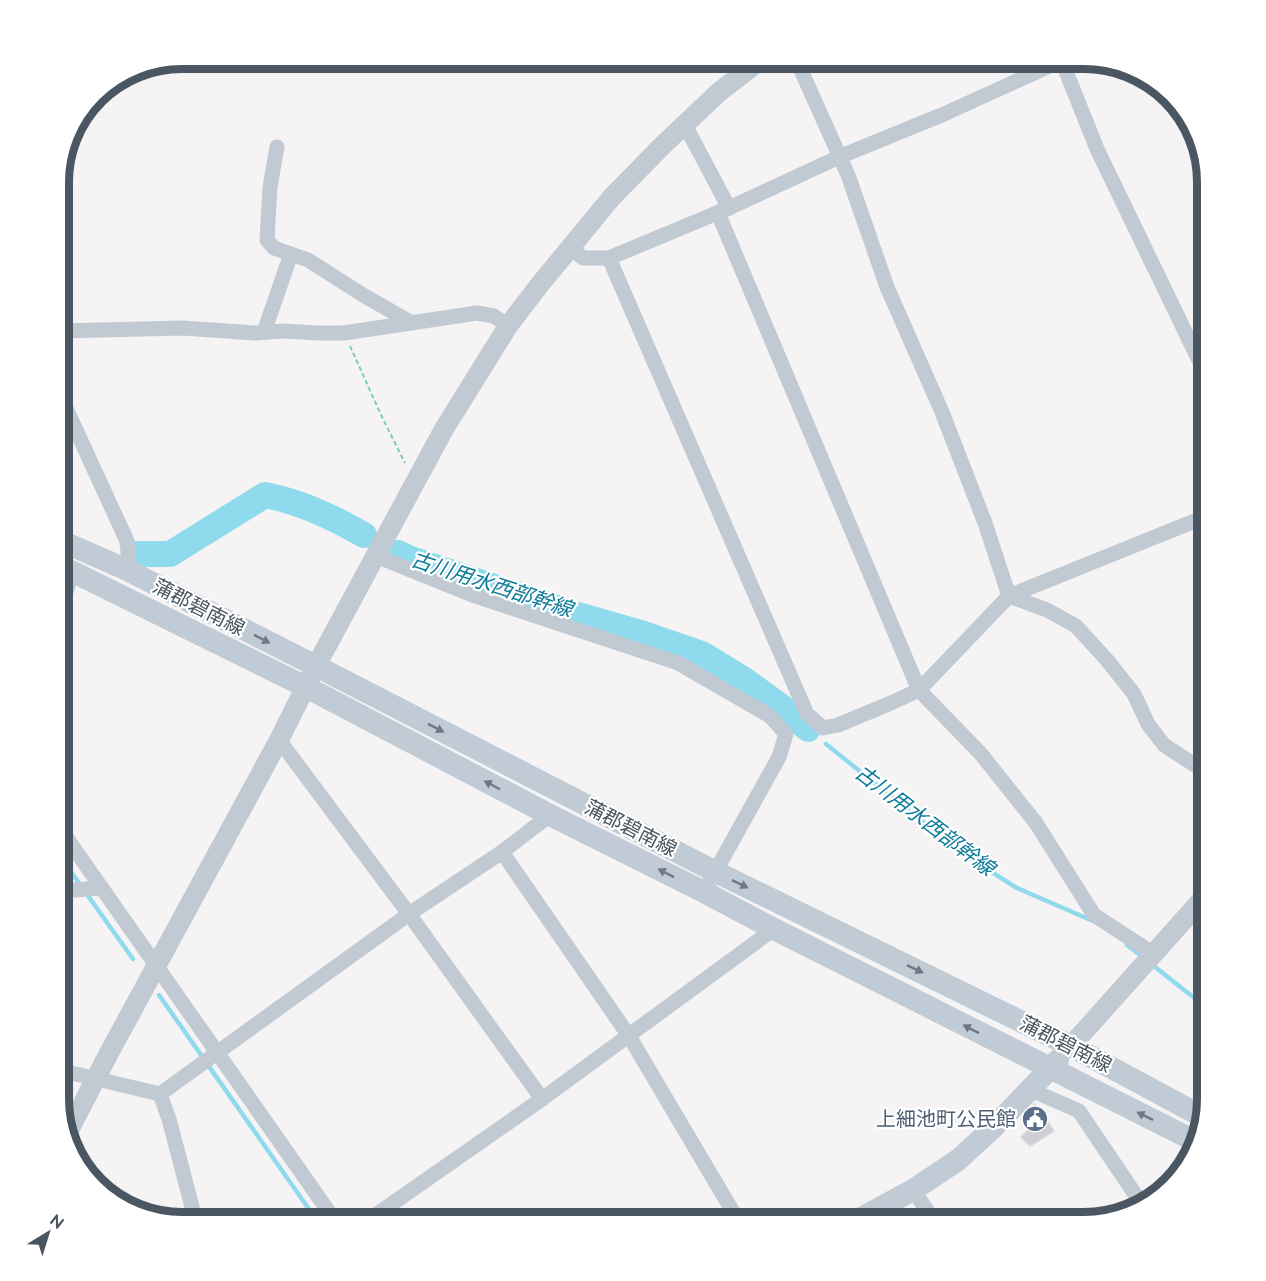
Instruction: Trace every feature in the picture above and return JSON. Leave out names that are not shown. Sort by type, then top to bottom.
[{"type":"main road","name":"蒲郡碧南線","points":[[69,544],[125,569],[716,872],[1071,1046],[1196,1113]]},
{"type":"main road","name":"蒲郡碧南線","points":[[69,571],[306,687],[550,815],[1190,1138]]},
{"type":"main road","points":[[872,1212],[913,1190],[958,1160],[994,1127],[1071,1046]]},
{"type":"street","points":[[72,1124],[444,429],[508,326],[612,197],[719,92],[749,69]]},
{"type":"street","points":[[800,69],[848,175],[887,287],[942,412],[981,512],[1009,596]]},
{"type":"street","points":[[571,248],[584,258],[609,258],[723,211],[839,157],[944,114],[1041,69]]},
{"type":"street","points":[[1067,69],[1097,148],[1197,354]]},
{"type":"street","points":[[685,125],[723,211],[724,225],[919,690],[981,754],[1036,823],[1094,915],[1153,955]]},
{"type":"street","points":[[277,147],[270,187],[267,240],[274,248],[308,260],[412,323]]},
{"type":"street","points":[[264,332],[291,254]]},
{"type":"street","points":[[609,258],[807,714],[823,728],[838,725],[919,690],[1009,596],[1197,520]]},
{"type":"street","points":[[69,332],[183,328],[344,333],[477,313],[494,316],[508,326]]},
{"type":"street","points":[[69,415],[127,541],[129,564],[125,569]]},
{"type":"street","points":[[376,556],[475,596],[678,663],[770,716],[786,734],[779,757],[704,892]]},
{"type":"street","points":[[1009,596],[1047,610],[1076,626],[1134,694],[1148,724],[1164,745],[1197,766]]},
{"type":"street","points":[[279,740],[409,914],[542,1099]]},
{"type":"street","points":[[69,1072],[160,1094],[409,914],[502,852],[550,815]]},
{"type":"street","points":[[69,843],[98,888],[156,966],[210,1058],[328,1212]]},
{"type":"street","points":[[502,852],[629,1036],[733,1212]]},
{"type":"street","points":[[69,890],[98,888]]},
{"type":"street","points":[[1071,1046],[1197,906]]},
{"type":"street","points":[[380,1212],[542,1099],[774,929]]},
{"type":"street","points":[[1029,1089],[1079,1111],[1138,1198]]},
{"type":"street","points":[[160,1094],[193,1212]]},
{"type":"street","points":[[913,1190],[928,1212]]},
{"type":"path","points":[[344,333],[415,483]]},
{"type":"building","name":"上細池町公民館","points":[[1035,1104],[1054,1131],[1030,1146],[1021,1137],[1031,1127],[1023,1116]]},
{"type":"waterway","name":"古川用水西部幹線","points":[[136,554],[170,554],[265,495],[316,511],[364,535]]},
{"type":"waterway","name":"古川用水西部幹線","points":[[398,553],[578,615],[702,654],[743,679],[808,729]]},
{"type":"waterway","name":"古川用水西部幹線","points":[[826,744],[960,852],[1017,888],[1093,921]]},
{"type":"waterway","points":[[69,869],[81,886]]},
{"type":"waterway","points":[[86,893],[133,959]]},
{"type":"waterway","name":"古川用水西部幹線","points":[[1127,945],[1144,958]]},
{"type":"waterway","name":"古川用水西部幹線","points":[[1150,963],[1197,1000]]},
{"type":"waterway","points":[[159,995],[311,1212]]},
{"type":"place","name":"上細池町公民館","points":[[1035,1119]]}]
